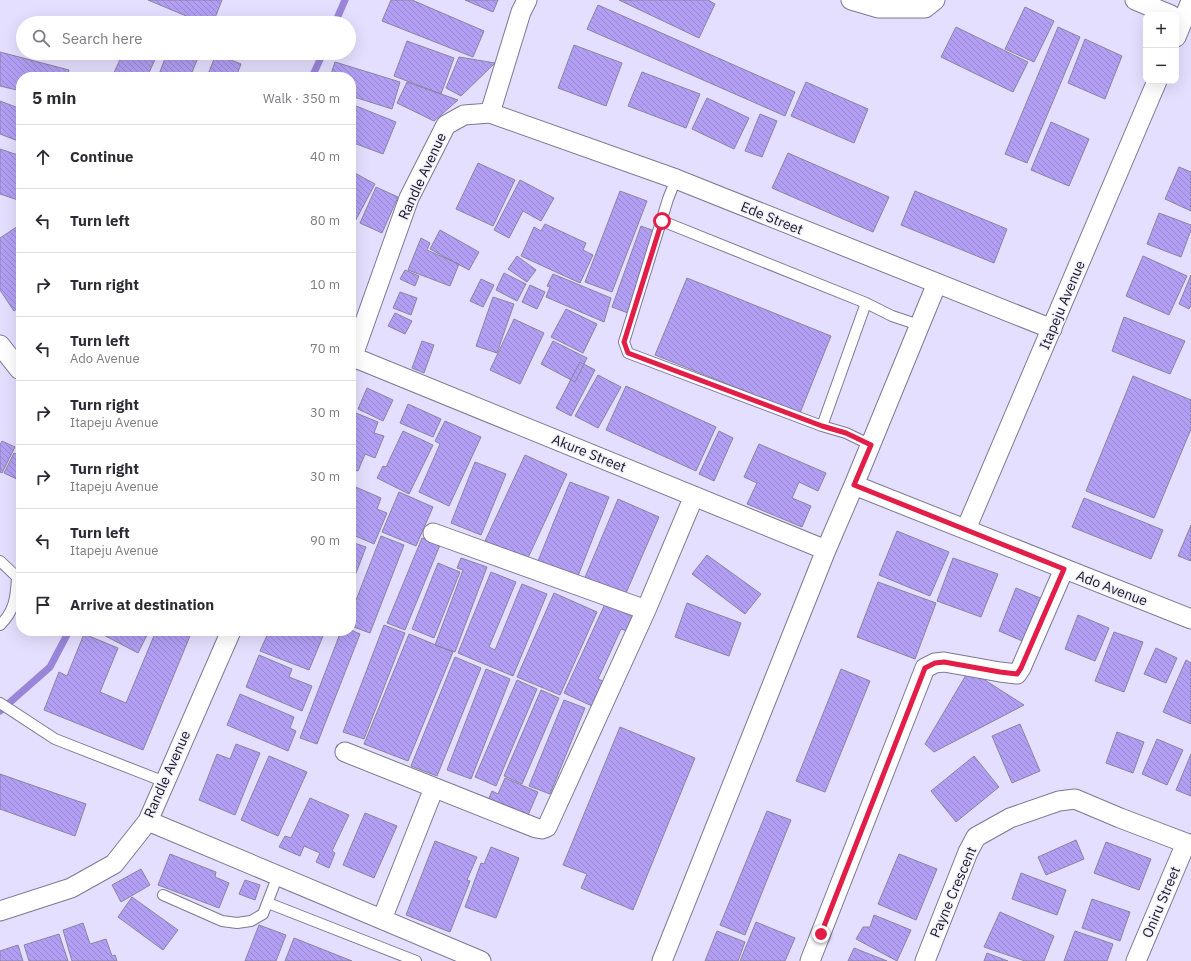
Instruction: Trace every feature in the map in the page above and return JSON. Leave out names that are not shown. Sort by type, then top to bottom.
[{"type":"street","points":[[490,113],[519,20],[527,0]]},
{"type":"street","points":[[851,0],[878,8],[925,8],[935,0]]},
{"type":"street","points":[[1135,0],[1157,12]]},
{"type":"street","points":[[1179,18],[1191,1]]},
{"type":"street","name":"Itapeju Avenue","points":[[966,530],[1156,84]]},
{"type":"street","name":"Ede Street","points":[[490,113],[676,179],[1052,329]]},
{"type":"street","name":"Randle Avenue","points":[[356,348],[409,198],[446,125],[464,115],[490,113]]},
{"type":"street","points":[[662,961],[826,550],[871,445],[937,283]]},
{"type":"street","points":[[0,345],[16,365]]},
{"type":"street","name":"Akure Street","points":[[356,361],[826,550]]},
{"type":"street","name":"Ado Avenue","points":[[854,485],[1191,619]]},
{"type":"street","points":[[345,752],[536,828],[542,829],[547,827],[646,610],[694,496]]},
{"type":"street","points":[[433,533],[646,610]]},
{"type":"street","points":[[810,961],[925,668],[935,663],[944,662],[1017,674],[1064,569]]},
{"type":"street","name":"Randle Avenue","points":[[0,911],[71,888],[114,864],[148,821],[229,636]]},
{"type":"street","points":[[382,919],[434,788]]},
{"type":"street","name":"Payne Crescent","points":[[925,961],[968,852],[976,837],[1010,818],[1059,801],[1075,798],[1120,818],[1188,844]]},
{"type":"street","points":[[148,821],[382,919],[469,959]]},
{"type":"street","name":"Oniru Street","points":[[1136,961],[1188,844]]},
{"type":"lane","points":[[676,179],[668,199],[624,342],[628,353],[822,426],[846,433],[871,445]]},
{"type":"lane","points":[[662,221],[866,303],[892,316],[919,325]]},
{"type":"lane","points":[[822,426],[866,303]]},
{"type":"lane","points":[[0,561],[16,576]]},
{"type":"lane","points":[[0,625],[6,619],[15,599],[16,588]]},
{"type":"lane","points":[[0,703],[55,739],[165,782]]},
{"type":"lane","points":[[163,895],[222,921],[237,923],[251,921],[263,914],[278,876]]},
{"type":"lane","points":[[268,903],[416,961]]},
{"type":"building","points":[[148,0],[222,0],[216,16],[186,16]]},
{"type":"building","points":[[391,0],[412,0],[484,31],[473,57],[382,21]]},
{"type":"building","points":[[465,0],[498,0],[493,12]]},
{"type":"building","points":[[619,0],[708,0],[715,4],[699,38]]},
{"type":"building","points":[[598,5],[795,92],[785,116],[587,29]]},
{"type":"building","points":[[1025,7],[1054,21],[1034,62],[1005,49]]},
{"type":"building","points":[[956,27],[1028,62],[1013,92],[941,57]]},
{"type":"building","points":[[1058,27],[1080,37],[1027,163],[1005,154]]},
{"type":"building","points":[[1085,39],[1122,56],[1105,99],[1068,83]]},
{"type":"building","points":[[407,41],[454,58],[441,94],[394,76]]},
{"type":"building","points":[[574,45],[622,63],[606,106],[558,88]]},
{"type":"building","points":[[0,52],[16,56],[16,60],[31,60],[69,70],[68,72],[16,72],[16,90],[0,86]]},
{"type":"building","points":[[459,57],[495,63],[461,96],[446,88]]},
{"type":"building","points":[[120,60],[155,60],[149,72],[114,72]]},
{"type":"building","points":[[164,60],[197,60],[192,72],[160,72]]},
{"type":"building","points":[[214,60],[231,60],[241,64],[238,72],[209,72]]},
{"type":"building","points":[[335,62],[400,82],[392,109],[356,98],[356,72],[332,72]]},
{"type":"building","points":[[642,72],[700,94],[686,128],[628,106]]},
{"type":"building","points":[[407,82],[458,100],[434,121],[397,103]]},
{"type":"building","points":[[806,82],[868,109],[854,143],[791,116]]},
{"type":"building","points":[[707,98],[749,118],[734,149],[692,129]]},
{"type":"building","points":[[0,101],[16,107],[16,140],[0,134]]},
{"type":"building","points":[[356,106],[396,122],[383,154],[356,144]]},
{"type":"building","points":[[760,114],[777,121],[762,157],[745,151]]},
{"type":"building","points":[[1051,122],[1089,139],[1069,186],[1031,170]]},
{"type":"building","points":[[0,149],[16,154],[16,199],[0,194]]},
{"type":"building","points":[[788,153],[889,197],[873,232],[772,188]]},
{"type":"building","points":[[478,163],[515,180],[493,226],[456,209]]},
{"type":"building","points":[[1179,167],[1191,172],[1191,211],[1165,199]]},
{"type":"building","points":[[356,174],[375,184],[356,220]]},
{"type":"building","points":[[520,180],[554,198],[541,221],[523,211],[509,238],[494,230]]},
{"type":"building","points":[[376,187],[398,197],[382,233],[360,223]]},
{"type":"building","points":[[620,191],[647,201],[612,292],[585,282]]},
{"type":"building","points":[[915,191],[1007,229],[994,263],[901,225]]},
{"type":"building","points":[[1159,213],[1191,225],[1191,230],[1181,257],[1147,244]]},
{"type":"building","points":[[545,224],[586,243],[583,250],[593,255],[580,283],[521,256],[534,227],[541,231]]},
{"type":"building","points":[[641,226],[657,232],[628,313],[612,307]]},
{"type":"building","points":[[16,227],[16,310],[14,311],[0,290],[0,238]]},
{"type":"building","points":[[440,230],[479,252],[469,270],[430,249]]},
{"type":"building","points":[[421,238],[430,243],[427,250],[459,264],[450,286],[408,270]]},
{"type":"building","points":[[517,256],[536,270],[527,282],[508,269]]},
{"type":"building","points":[[1143,256],[1187,276],[1169,315],[1126,296]]},
{"type":"building","points":[[405,270],[419,276],[415,286],[400,279]]},
{"type":"building","points":[[504,273],[526,284],[517,301],[496,290]]},
{"type":"building","points":[[553,274],[611,298],[604,322],[546,297],[550,287],[547,286]]},
{"type":"building","points":[[1191,275],[1191,305],[1189,309],[1179,304]]},
{"type":"building","points":[[687,278],[831,336],[800,413],[655,355]]},
{"type":"building","points":[[481,279],[494,285],[483,307],[470,301]]},
{"type":"building","points":[[530,285],[545,292],[537,309],[522,302]]},
{"type":"building","points":[[400,292],[417,298],[411,315],[393,308]]},
{"type":"building","points":[[493,297],[514,304],[497,353],[476,346]]},
{"type":"building","points":[[566,309],[597,324],[583,353],[551,337]]},
{"type":"building","points":[[395,313],[412,321],[405,334],[388,326]]},
{"type":"building","points":[[1124,317],[1185,341],[1170,374],[1112,351]]},
{"type":"building","points":[[514,319],[544,333],[520,384],[490,370]]},
{"type":"building","points":[[422,341],[434,345],[424,373],[412,368]]},
{"type":"building","points":[[553,341],[587,358],[575,382],[541,364]]},
{"type":"building","points":[[580,362],[595,370],[571,416],[556,408]]},
{"type":"building","points":[[598,375],[621,387],[598,428],[575,416]]},
{"type":"building","points":[[1133,376],[1191,400],[1191,429],[1154,518],[1086,491]]},
{"type":"building","points":[[626,386],[716,427],[696,471],[606,430]]},
{"type":"building","points":[[367,388],[393,400],[383,421],[358,409]]},
{"type":"building","points":[[408,404],[441,419],[433,437],[400,423]]},
{"type":"building","points":[[356,413],[378,422],[374,433],[384,436],[375,458],[365,454],[358,471],[356,470]]},
{"type":"building","points":[[445,421],[481,437],[449,506],[419,492],[440,444],[435,441]]},
{"type":"building","points":[[403,431],[433,445],[409,494],[377,478],[383,466],[386,467]]},
{"type":"building","points":[[719,431],[733,438],[714,481],[699,474]]},
{"type":"building","points":[[2,441],[15,447],[2,473],[0,472],[0,445]]},
{"type":"building","points":[[759,444],[826,473],[818,491],[799,482],[792,498],[811,506],[802,527],[747,504],[757,483],[744,477]]},
{"type":"building","points":[[14,453],[16,454],[16,479],[4,473]]},
{"type":"building","points":[[525,455],[567,474],[527,560],[485,541]]},
{"type":"building","points":[[475,462],[506,474],[481,535],[451,523]]},
{"type":"building","points":[[570,482],[609,497],[576,581],[536,566]]},
{"type":"building","points":[[356,487],[381,498],[377,509],[387,513],[374,544],[356,536]]},
{"type":"building","points":[[399,492],[433,507],[416,546],[382,532]]},
{"type":"building","points":[[1084,498],[1163,530],[1151,559],[1072,527]]},
{"type":"building","points":[[618,499],[659,517],[623,600],[583,582]]},
{"type":"building","points":[[1191,525],[1191,561],[1178,556]]},
{"type":"building","points":[[897,531],[949,552],[930,596],[879,575]]},
{"type":"building","points":[[381,536],[404,545],[370,633],[356,628],[356,600]]},
{"type":"building","points":[[422,538],[440,545],[405,630],[387,623]]},
{"type":"building","points":[[356,544],[366,547],[356,573]]},
{"type":"building","points":[[707,555],[761,594],[745,614],[692,574]]},
{"type":"building","points":[[461,558],[487,567],[455,652],[435,645],[463,570],[457,568]]},
{"type":"building","points":[[953,558],[998,574],[981,617],[937,601]]},
{"type":"building","points":[[438,563],[460,572],[434,638],[412,629]]},
{"type":"building","points":[[491,572],[516,582],[489,647],[495,650],[522,584],[547,594],[513,676],[458,653]]},
{"type":"building","points":[[878,582],[936,603],[915,659],[857,637]]},
{"type":"building","points":[[1016,588],[1045,600],[1027,643],[999,631]]},
{"type":"building","points":[[554,593],[597,612],[560,695],[517,677]]},
{"type":"building","points":[[687,603],[741,623],[729,656],[675,637]]},
{"type":"building","points":[[605,604],[634,617],[627,631],[621,629],[598,679],[605,682],[594,707],[564,693]]},
{"type":"building","points":[[1078,615],[1109,628],[1095,661],[1065,649]]},
{"type":"building","points":[[384,625],[405,633],[364,739],[343,732]]},
{"type":"building","points":[[356,632],[360,634],[317,744],[300,738],[339,636],[356,636]]},
{"type":"building","points":[[1114,632],[1143,642],[1124,692],[1095,681]]},
{"type":"building","points":[[409,634],[453,652],[408,761],[364,744]]},
{"type":"building","points":[[83,636],[89,636],[118,648],[100,692],[126,703],[154,636],[190,636],[143,750],[44,710],[59,672],[67,676]]},
{"type":"building","points":[[106,636],[146,636],[138,653]]},
{"type":"building","points":[[267,636],[323,636],[309,670],[260,651]]},
{"type":"building","points":[[1156,648],[1177,658],[1166,683],[1144,674]]},
{"type":"building","points":[[259,655],[292,669],[289,677],[312,686],[302,711],[246,687]]},
{"type":"building","points":[[455,657],[481,668],[437,776],[411,766]]},
{"type":"building","points":[[1186,660],[1191,663],[1191,724],[1163,712]]},
{"type":"building","points":[[486,669],[510,679],[471,779],[447,770]]},
{"type":"building","points":[[841,669],[870,681],[825,792],[796,781]]},
{"type":"building","points":[[969,670],[1024,705],[934,752],[925,744]]},
{"type":"building","points":[[517,680],[537,689],[496,786],[475,777]]},
{"type":"building","points":[[541,690],[559,698],[522,784],[504,776]]},
{"type":"building","points":[[240,694],[294,717],[290,728],[296,731],[288,751],[227,725]]},
{"type":"building","points":[[564,700],[585,708],[550,794],[529,786]]},
{"type":"building","points":[[1020,724],[1040,771],[1012,783],[992,736]]},
{"type":"building","points":[[620,727],[695,758],[633,910],[581,888],[587,874],[563,865]]},
{"type":"building","points":[[1117,732],[1144,742],[1133,773],[1106,763]]},
{"type":"building","points":[[1157,739],[1183,750],[1167,785],[1142,774]]},
{"type":"building","points":[[236,744],[260,753],[235,815],[199,800],[217,754],[230,759]]},
{"type":"building","points":[[1191,754],[1191,796],[1176,790]]},
{"type":"building","points":[[269,756],[307,772],[278,836],[241,820]]},
{"type":"building","points":[[974,756],[999,787],[956,822],[931,791]]},
{"type":"building","points":[[0,774],[86,804],[75,836],[0,809]]},
{"type":"building","points":[[505,778],[538,792],[525,822],[486,805],[492,791],[498,794]]},
{"type":"building","points":[[310,798],[349,815],[332,851],[335,853],[329,868],[316,862],[320,853],[304,846],[300,856],[279,847],[285,836],[291,838]]},
{"type":"building","points":[[767,811],[791,820],[745,935],[720,925]]},
{"type":"building","points":[[365,813],[397,826],[374,878],[343,865]]},
{"type":"building","points":[[1076,840],[1084,859],[1046,875],[1038,857]]},
{"type":"building","points":[[435,841],[477,857],[467,880],[470,881],[450,932],[406,915]]},
{"type":"building","points":[[1106,842],[1151,859],[1139,890],[1094,873]]},
{"type":"building","points":[[491,847],[519,858],[496,918],[465,907],[481,863],[484,864]]},
{"type":"building","points":[[170,854],[216,872],[215,877],[229,883],[219,908],[158,885]]},
{"type":"building","points":[[899,854],[937,869],[916,920],[878,904]]},
{"type":"building","points":[[141,869],[150,885],[121,902],[112,885]]},
{"type":"building","points":[[1021,873],[1066,890],[1057,915],[1012,899]]},
{"type":"building","points":[[245,880],[260,885],[255,900],[239,894]]},
{"type":"building","points":[[132,897],[178,930],[163,950],[118,917]]},
{"type":"building","points":[[1092,899],[1130,912],[1120,941],[1082,928]]},
{"type":"building","points":[[1000,912],[1054,936],[1044,961],[1025,961],[984,947]]},
{"type":"building","points":[[874,915],[911,930],[897,961],[856,939],[863,927],[870,927]]},
{"type":"building","points":[[756,922],[795,938],[785,961],[740,961]]},
{"type":"building","points":[[83,923],[90,944],[106,939],[112,956],[115,955],[117,961],[72,961],[63,930]]},
{"type":"building","points":[[259,925],[286,935],[276,961],[245,961]]},
{"type":"building","points":[[717,931],[745,942],[738,961],[705,961]]},
{"type":"building","points":[[1075,931],[1113,944],[1107,961],[1064,961]]},
{"type":"building","points":[[59,934],[68,961],[29,961],[24,945]]},
{"type":"building","points":[[294,938],[352,961],[285,961]]},
{"type":"building","points":[[18,945],[23,961],[0,961],[0,951]]},
{"type":"building","points":[[854,948],[887,961],[848,961]]},
{"type":"building","points":[[987,953],[1008,961],[984,961]]},
{"type":"waterway","points":[[338,16],[345,0]]},
{"type":"waterway","points":[[314,72],[320,60]]},
{"type":"waterway","points":[[0,711],[50,667],[66,636]]},
{"type":"route","points":[[662,221],[624,342],[628,353],[822,426],[846,433],[871,445],[854,485],[1064,569],[1017,674],[944,662],[935,663],[925,668],[821,934]]}]
